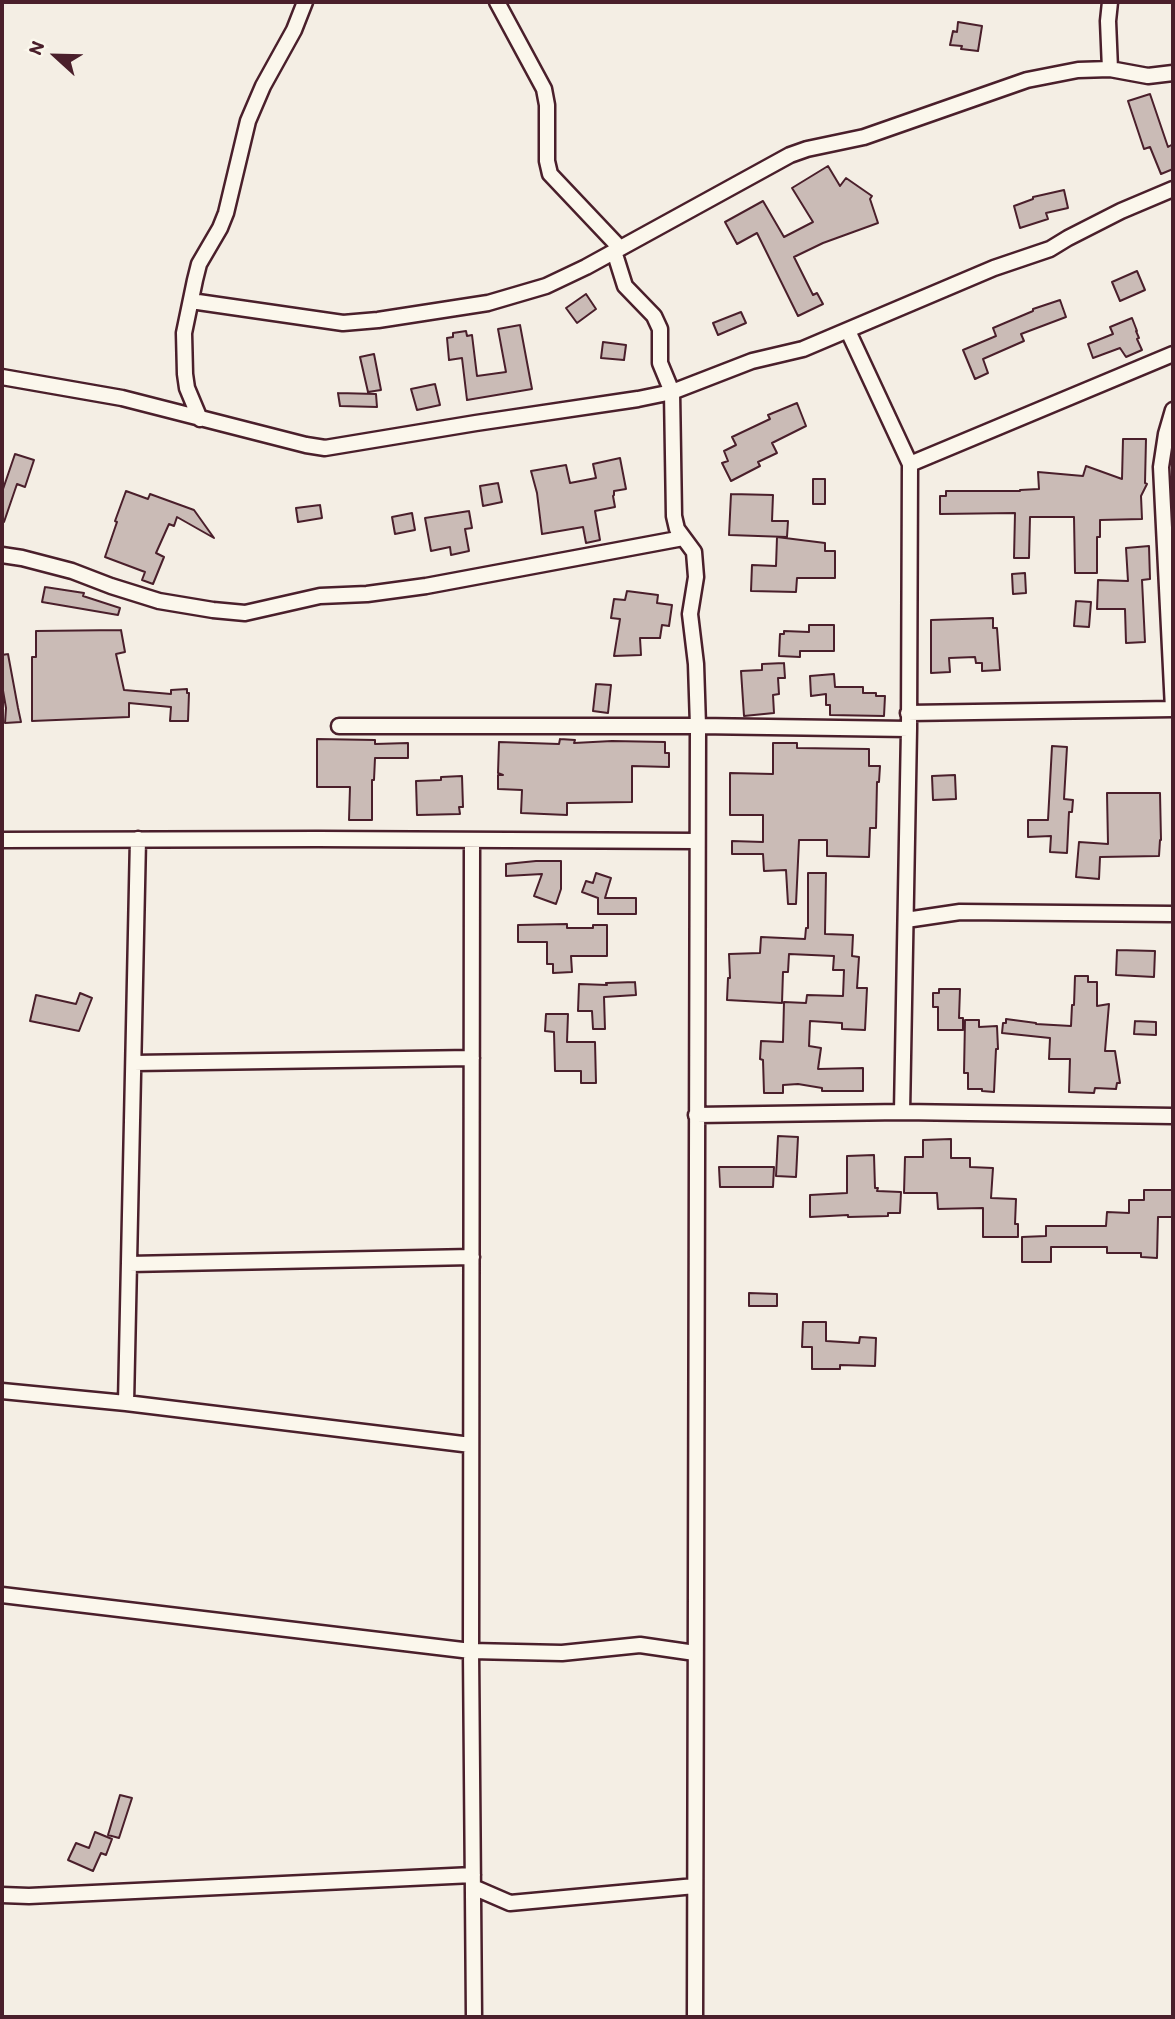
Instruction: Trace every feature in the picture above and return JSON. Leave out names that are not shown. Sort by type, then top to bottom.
[{"type":"street","points":[[200,419],[187,388],[184,333],[199,264],[226,213],[248,121],[263,86],[294,30],[305,2]]},
{"type":"street","points":[[497,2],[544,89],[550,174],[617,249],[618,269],[625,286],[654,316],[660,329],[660,363],[672,392],[673,500],[677,529],[694,552],[696,577],[690,614],[696,664],[698,726],[695,2017]]},
{"type":"street","points":[[1110,2],[1110,69]]},
{"type":"street","points":[[191,301],[343,323],[488,303],[546,286],[790,155],[807,149],[864,138],[1027,80],[1078,71],[1110,69],[1148,76],[1173,73]]},
{"type":"street","points":[[2,377],[122,398],[325,448],[672,392],[752,361],[803,349],[994,268],[1051,249],[1068,237],[1173,189]]},
{"type":"street","points":[[848,331],[910,464],[909,729],[902,1112]]},
{"type":"street","points":[[910,464],[1173,354]]},
{"type":"street","points":[[908,713],[1173,709],[1161,467],[1173,410]]},
{"type":"street","points":[[2,555],[72,571],[159,601],[245,613],[320,596],[366,594],[426,586],[683,538]]},
{"type":"street","points":[[339,726],[909,729]]},
{"type":"street","points":[[126,1403],[138,839]]},
{"type":"street","points":[[2,840],[697,841]]},
{"type":"street","points":[[472,840],[471,1651],[474,2017]]},
{"type":"street","points":[[906,920],[960,912],[1173,914]]},
{"type":"street","points":[[134,1063],[472,1058]]},
{"type":"street","points":[[696,1115],[902,1112],[1173,1116]]},
{"type":"street","points":[[129,1264],[472,1257]]},
{"type":"street","points":[[2,1391],[126,1403],[471,1445]]},
{"type":"street","points":[[2,1595],[471,1651],[562,1653],[640,1645],[695,1653]]},
{"type":"street","points":[[2,1895],[473,1881],[510,1903],[695,1886]]},
{"type":"building","points":[[958,22],[982,26],[978,51],[950,45],[953,31],[957,32]]},
{"type":"building","points":[[1150,94],[1168,147],[1173,144],[1173,169],[1161,174],[1150,147],[1144,149],[1128,101]]},
{"type":"building","points":[[828,166],[840,186],[846,178],[872,196],[870,199],[878,223],[794,257],[813,295],[817,293],[823,304],[798,316],[757,233],[737,244],[725,222],[763,201],[784,237],[813,222],[792,188]]},
{"type":"building","points":[[1064,190],[1068,208],[1046,213],[1048,219],[1020,228],[1014,206],[1033,197]]},
{"type":"building","points":[[1137,271],[1145,290],[1120,301],[1112,282]]},
{"type":"building","points":[[586,294],[596,309],[577,323],[566,308]]},
{"type":"building","points":[[1060,300],[1066,317],[1021,334],[1024,341],[983,359],[988,373],[975,379],[963,350],[996,336],[993,328],[1033,309]]},
{"type":"building","points":[[741,312],[746,323],[718,335],[713,323]]},
{"type":"building","points":[[1132,318],[1142,350],[1126,357],[1120,348],[1093,358],[1088,344],[1113,334],[1110,327]]},
{"type":"building","points":[[520,325],[532,389],[467,400],[462,358],[449,360],[447,338],[453,337],[453,333],[466,331],[467,336],[472,335],[477,376],[506,372],[498,329]]},
{"type":"building","points":[[603,342],[626,345],[624,360],[601,358]]},
{"type":"building","points":[[374,354],[381,390],[368,392],[360,357]]},
{"type":"building","points":[[435,384],[440,405],[417,410],[411,389]]},
{"type":"building","points":[[338,393],[376,394],[377,407],[340,406]]},
{"type":"building","points":[[797,403],[806,426],[772,443],[777,453],[758,462],[760,466],[731,481],[722,463],[728,461],[724,451],[736,445],[732,437],[770,419],[768,415]]},
{"type":"building","points":[[1123,439],[1146,439],[1147,484],[1141,496],[1142,519],[1100,520],[1097,573],[1075,573],[1074,517],[1030,517],[1029,558],[1014,558],[1015,513],[940,514],[940,496],[946,496],[946,491],[1039,489],[1038,472],[1083,476],[1086,466],[1122,479]]},
{"type":"building","points":[[15,454],[34,460],[25,487],[17,484],[2,522],[2,492]]},
{"type":"building","points":[[620,458],[626,489],[614,491],[615,507],[595,511],[600,540],[586,543],[583,527],[542,534],[537,493],[531,471],[566,465],[570,483],[596,478],[593,464]]},
{"type":"building","points":[[813,479],[825,479],[825,504],[813,504]]},
{"type":"building","points":[[498,483],[502,502],[483,506],[480,486]]},
{"type":"building","points":[[126,491],[148,499],[150,494],[194,510],[214,538],[177,517],[174,526],[169,524],[156,553],[164,557],[153,584],[142,580],[145,572],[105,557]]},
{"type":"building","points":[[731,494],[773,495],[772,521],[788,521],[787,537],[729,535]]},
{"type":"building","points":[[320,505],[322,518],[298,522],[296,508]]},
{"type":"building","points":[[469,511],[472,528],[465,529],[469,551],[451,555],[450,547],[431,551],[425,518]]},
{"type":"building","points":[[412,513],[415,530],[395,534],[392,517]]},
{"type":"building","points":[[777,537],[825,543],[825,551],[835,551],[835,578],[797,578],[796,592],[751,591],[752,565],[776,566]]},
{"type":"building","points":[[1149,546],[1150,579],[1142,580],[1145,642],[1126,643],[1125,609],[1097,609],[1098,580],[1128,581],[1126,548]]},
{"type":"building","points":[[1025,573],[1026,593],[1013,594],[1012,574]]},
{"type":"building","points":[[45,587],[84,593],[83,596],[120,608],[118,615],[42,602]]},
{"type":"building","points":[[627,591],[658,595],[657,603],[672,605],[669,626],[662,625],[660,638],[640,638],[641,655],[614,656],[620,619],[611,618],[614,599],[625,600]]},
{"type":"building","points":[[1076,601],[1091,602],[1089,627],[1074,626]]},
{"type":"building","points":[[993,618],[993,628],[997,628],[1000,670],[982,671],[982,663],[976,663],[975,657],[949,658],[950,672],[931,673],[931,620]]},
{"type":"building","points":[[809,625],[834,625],[834,651],[800,651],[800,657],[779,656],[780,634],[784,634],[784,631],[809,632]]},
{"type":"building","points":[[121,630],[125,652],[116,654],[124,690],[171,694],[171,690],[187,689],[188,721],[170,721],[171,707],[129,703],[129,717],[32,721],[32,657],[36,657],[36,631]]},
{"type":"building","points":[[8,654],[21,722],[5,723],[2,655]]},
{"type":"building","points":[[784,663],[785,678],[778,678],[779,694],[773,695],[774,713],[744,716],[741,671],[762,670],[762,664]]},
{"type":"building","points":[[834,674],[835,687],[863,687],[863,693],[885,696],[884,716],[830,715],[826,694],[811,696],[810,676]]},
{"type":"building","points":[[596,684],[611,685],[608,713],[593,711]]},
{"type":"building","points":[[317,739],[375,740],[375,744],[408,743],[408,758],[375,758],[372,820],[349,820],[350,787],[317,787]]},
{"type":"building","points":[[560,739],[575,740],[574,743],[665,742],[665,753],[669,753],[669,767],[632,766],[632,802],[567,803],[567,815],[521,813],[522,790],[498,789],[498,775],[503,775],[498,773],[499,742],[559,744]]},
{"type":"building","points":[[773,743],[797,743],[797,748],[869,749],[869,766],[880,766],[876,828],[870,828],[869,857],[827,856],[827,840],[799,840],[796,904],[788,904],[786,870],[764,871],[763,854],[732,854],[732,841],[763,842],[763,815],[730,815],[730,773],[773,774]]},
{"type":"building","points":[[1052,746],[1067,747],[1064,799],[1073,800],[1072,812],[1069,812],[1067,853],[1050,852],[1051,836],[1028,837],[1028,820],[1048,820]]},
{"type":"building","points":[[955,775],[956,799],[933,800],[932,776]]},
{"type":"building","points":[[462,776],[463,807],[459,807],[460,814],[417,815],[416,781]]},
{"type":"building","points":[[1107,793],[1160,793],[1159,856],[1100,857],[1099,879],[1076,877],[1079,842],[1108,844]]},
{"type":"building","points":[[561,861],[561,889],[556,904],[534,896],[542,874],[506,876],[506,864]]},
{"type":"building","points":[[596,873],[611,878],[605,898],[636,898],[636,914],[598,914],[598,898],[582,892],[586,881],[593,883]]},
{"type":"building","points":[[808,873],[826,873],[825,934],[853,935],[852,956],[859,957],[857,988],[867,988],[865,1030],[842,1029],[842,1023],[810,1021],[809,1046],[821,1048],[818,1069],[863,1068],[863,1091],[822,1091],[822,1088],[798,1084],[783,1085],[783,1093],[764,1093],[761,1041],[783,1042],[784,1002],[806,1003],[807,995],[843,996],[844,970],[833,970],[834,956],[789,954],[788,972],[783,972],[782,1003],[727,1000],[729,954],[760,953],[761,937],[805,939],[808,928]]},
{"type":"building","points":[[567,924],[567,928],[607,925],[607,956],[571,956],[572,972],[553,973],[553,964],[547,964],[547,942],[518,942],[518,925]]},
{"type":"building","points":[[1117,950],[1155,951],[1154,977],[1116,975]]},
{"type":"building","points":[[1075,976],[1088,976],[1088,982],[1097,982],[1097,1006],[1109,1004],[1105,1051],[1115,1051],[1120,1083],[1117,1083],[1116,1089],[1095,1088],[1094,1093],[1069,1092],[1070,1059],[1049,1059],[1050,1038],[1002,1033],[1006,1019],[1071,1026]]},
{"type":"building","points":[[635,982],[636,995],[604,997],[605,1029],[593,1029],[592,1011],[578,1011],[579,984]]},
{"type":"building","points":[[939,989],[960,989],[959,1018],[963,1018],[963,1030],[938,1030],[938,1007],[933,1007],[933,993],[939,993]]},
{"type":"building","points":[[80,993],[92,998],[79,1031],[30,1021],[36,995],[76,1004]]},
{"type":"building","points":[[546,1014],[568,1014],[567,1042],[595,1042],[596,1083],[581,1083],[581,1071],[555,1071],[554,1032],[545,1031]]},
{"type":"building","points":[[965,1020],[979,1020],[979,1027],[997,1026],[994,1092],[968,1089],[968,1073],[964,1073]]},
{"type":"building","points":[[1135,1021],[1156,1022],[1156,1035],[1134,1034]]},
{"type":"building","points":[[778,1136],[798,1137],[796,1177],[776,1176]]},
{"type":"building","points":[[951,1139],[951,1158],[970,1158],[970,1167],[993,1168],[991,1198],[1016,1199],[1015,1224],[1018,1224],[1018,1237],[983,1237],[983,1208],[938,1209],[937,1193],[904,1193],[905,1157],[923,1157],[923,1140]]},
{"type":"building","points":[[874,1155],[875,1188],[878,1188],[877,1191],[901,1192],[900,1213],[888,1213],[888,1216],[810,1217],[810,1195],[847,1193],[847,1156]]},
{"type":"building","points":[[719,1167],[774,1167],[773,1187],[720,1187]]},
{"type":"building","points":[[1144,1190],[1173,1190],[1173,1217],[1158,1217],[1157,1258],[1141,1257],[1141,1253],[1107,1253],[1107,1247],[1051,1247],[1051,1262],[1022,1262],[1022,1237],[1046,1236],[1046,1226],[1106,1226],[1107,1212],[1129,1213],[1129,1200],[1144,1200]]},
{"type":"building","points":[[749,1293],[777,1294],[777,1306],[749,1306]]},
{"type":"building","points":[[803,1322],[826,1322],[826,1341],[859,1343],[860,1337],[876,1338],[875,1366],[840,1365],[840,1369],[812,1369],[812,1347],[802,1347]]},
{"type":"building","points":[[120,1795],[132,1798],[119,1838],[108,1835]]},
{"type":"building","points":[[95,1832],[112,1839],[106,1855],[101,1853],[93,1871],[68,1860],[76,1843],[89,1848]]}]
